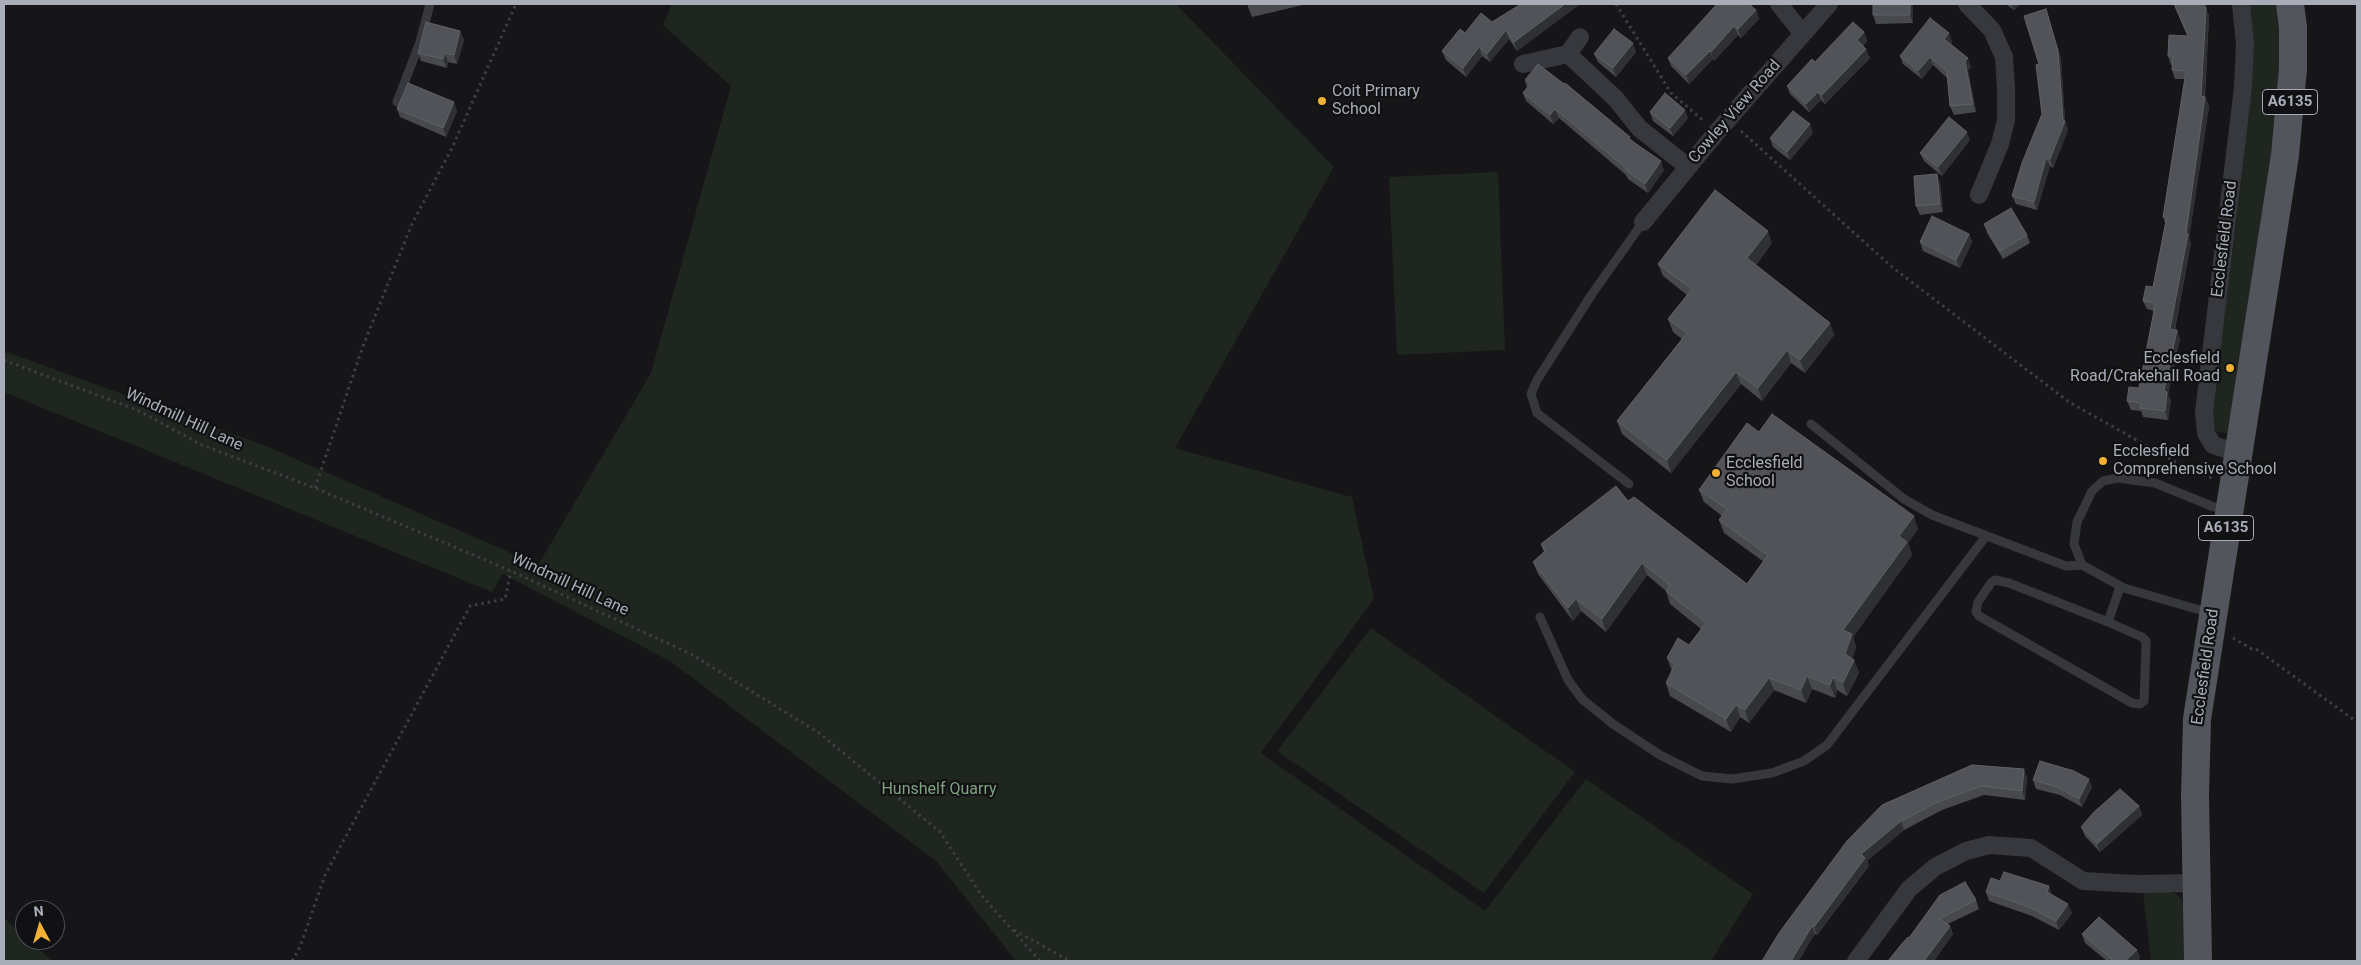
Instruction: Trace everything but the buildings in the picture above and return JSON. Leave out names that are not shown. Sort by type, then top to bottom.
[{"type":"main road","name":"Ecclesfield Road","points":[[2196,883],[2197,719],[2285,155],[2293,70],[2293,26],[2290,4]]},
{"type":"main road","name":"A6135","points":[[2196,883],[2198,961]]},
{"type":"street","points":[[1779,4],[1803,34]]},
{"type":"street","name":"Cowley View Road","points":[[1643,222],[1716,133],[1829,4]]},
{"type":"street","points":[[1967,4],[1992,30],[2004,57],[2006,88],[2006,120],[2000,144],[1979,195]]},
{"type":"street","name":"Ecclesfield Road","points":[[2238,453],[2213,445],[2206,433],[2204,412],[2243,87],[2245,44],[2241,4]]},
{"type":"street","points":[[1523,64],[1568,54],[1580,37]]},
{"type":"street","points":[[1568,54],[1616,99],[1639,128],[1688,167]]},
{"type":"street","points":[[1856,961],[1908,889],[1935,866],[1966,851],[1989,844],[2031,848],[2083,881],[2137,884],[2196,883]]},
{"type":"lane","points":[[397,102],[420,42],[430,4]]},
{"type":"lane","points":[[1629,484],[1537,413],[1531,394],[1537,380],[1592,294],[1643,222]]},
{"type":"lane","points":[[1811,424],[1904,499],[1932,515],[2066,566],[2082,565],[2120,587],[2212,619]]},
{"type":"lane","points":[[2082,565],[2074,544],[2077,522],[2092,491],[2102,482],[2118,478],[2155,484],[2214,507],[2232,498]]},
{"type":"lane","points":[[1540,616],[1568,680],[1582,698],[1613,724],[1660,755],[1702,776],[1732,779],[1772,773],[1804,761],[1827,746],[1986,536]]},
{"type":"lane","points":[[2002,581],[2108,622],[2142,637],[2146,641],[2146,695],[2144,701],[2140,704],[2132,703],[1980,616],[1976,607],[1991,583],[2002,581]]},
{"type":"lane","points":[[2108,622],[2120,587]]},
{"type":"path","points":[[315,488],[362,346],[412,224],[452,148],[516,4]]},
{"type":"path","points":[[1616,4],[1671,93],[1716,133]]},
{"type":"path","points":[[1728,120],[1892,267],[2069,402],[2188,470],[2232,498]]},
{"type":"path","name":"Windmill Hill Lane","points":[[4,360],[137,410],[202,445],[315,488],[511,571],[691,654],[819,733],[940,832],[982,896],[1040,961]]},
{"type":"path","points":[[292,961],[300,947],[324,875],[470,606],[505,599],[511,571]]},
{"type":"path","points":[[2212,619],[2357,722]]},
{"type":"path","points":[[1012,929],[1070,961]]},
{"type":"green space","name":"Hunshelf Quarry","points":[[672,4],[1176,4],[1334,167],[1175,448],[1352,497],[1374,599],[1261,753],[1485,911],[1586,779],[1753,894],[1711,961],[1016,961],[936,861],[670,661],[503,574],[492,592],[4,392],[4,351],[266,446],[538,565],[651,373],[731,86],[663,25]]},
{"type":"green space","points":[[2248,4],[2279,4],[2282,82],[2228,434],[2216,431],[2211,415],[2236,225],[2250,96]]},
{"type":"green space","points":[[1498,172],[1505,350],[1397,355],[1389,177]]},
{"type":"green space","points":[[1371,628],[1575,772],[1484,893],[1277,751]]},
{"type":"green space","points":[[2170,890],[2181,898],[2185,909],[2184,961],[2151,961],[2143,892]]},
{"type":"green space","points":[[4,918],[15,928],[15,950],[40,950],[52,961],[4,961]]},
{"type":"place","name":"Coit Primary School","points":[[1322,101]]},
{"type":"place","name":"Ecclesfield Road/Crakehall Road","points":[[2230,368]]},
{"type":"place","name":"Ecclesfield Comprehensive School","points":[[2103,461]]},
{"type":"place","name":"Ecclesfield School","points":[[1716,473]]}]
